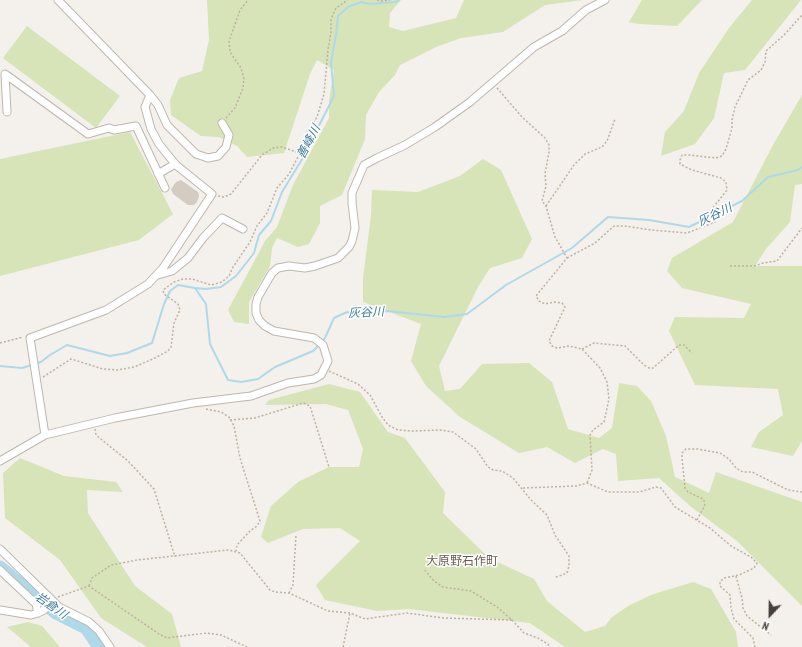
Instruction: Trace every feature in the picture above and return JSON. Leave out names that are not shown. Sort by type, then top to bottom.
[{"type":"street","points":[[58,0],[150,95],[158,105],[167,125],[196,154],[208,158],[218,156],[226,147],[229,135],[222,123]]},
{"type":"street","points":[[0,461],[45,435],[192,403],[251,396],[288,383],[314,378],[321,374],[328,361],[323,345],[314,338],[274,331],[265,326],[259,320],[256,313],[256,304],[258,297],[272,273],[278,268],[289,266],[305,268],[338,258],[352,241],[355,228],[352,193],[364,165],[405,145],[435,128],[492,83],[534,47],[562,31],[586,10],[605,0]]},
{"type":"street","points":[[7,112],[5,74],[88,134],[109,128],[114,130],[136,126],[165,188]]},
{"type":"street","points":[[45,435],[30,338],[106,310],[141,289],[164,268],[212,194],[175,164],[159,144],[151,129],[145,107],[150,95]]},
{"type":"street","points":[[158,174],[175,164]]},
{"type":"street","points":[[156,275],[172,271],[188,258],[203,238],[222,218],[243,229]]},
{"type":"street","points":[[0,549],[51,602],[89,622],[99,631],[110,647]]},
{"type":"street","points":[[0,570],[36,604],[41,612]]},
{"type":"street","points":[[0,610],[31,615],[41,612],[51,602]]},
{"type":"path","points":[[222,123],[235,108],[243,88],[244,80],[241,68],[230,52],[229,41],[240,10],[248,0]]},
{"type":"path","points":[[36,381],[71,359],[103,369],[118,370],[134,367],[168,351],[174,323],[180,310],[178,304],[164,294],[163,290],[174,282],[183,279],[192,279],[211,285],[222,282],[229,276],[233,267],[267,213],[277,188],[289,174],[300,153],[306,134],[317,116],[324,94],[331,32],[331,19],[336,8],[348,0]]},
{"type":"path","points":[[377,0],[390,0]]},
{"type":"path","points":[[692,353],[684,345],[679,345],[653,368],[644,365],[625,346],[594,343],[582,348],[569,346],[557,348],[552,346],[549,342],[565,307],[562,303],[554,302],[545,304],[539,301],[536,296],[567,258],[595,243],[614,226],[687,233],[715,222],[712,209],[727,190],[726,182],[721,178],[692,170],[680,164],[682,155],[689,154],[716,158],[722,156],[726,149],[732,128],[735,107],[748,80],[761,70],[766,51],[784,35],[802,15]]},
{"type":"path","points":[[492,83],[522,117],[545,138],[549,145],[550,152],[545,174],[546,186],[542,201],[546,206],[555,237],[567,258]]},
{"type":"path","points":[[546,206],[574,165],[585,154],[602,147],[607,141],[616,119]]},
{"type":"path","points":[[212,194],[224,197],[231,194],[262,155],[273,148],[282,147],[300,153]]},
{"type":"path","points":[[730,266],[754,266],[776,261],[802,228]]},
{"type":"path","points":[[0,343],[21,336],[30,338]]},
{"type":"path","points":[[582,348],[600,368],[607,382],[609,399],[604,422],[593,430],[590,435],[592,470],[587,483]]},
{"type":"path","points":[[324,368],[358,384],[370,395],[388,425],[398,430],[440,430],[453,432],[476,449],[488,467],[493,470],[502,471],[513,478],[523,488],[531,500],[547,514],[555,535],[568,556],[569,566],[567,573],[554,578]]},
{"type":"path","points":[[230,420],[255,418],[303,403],[310,406],[329,467]]},
{"type":"path","points":[[203,409],[221,412],[234,426],[240,458],[260,521],[257,526],[237,544],[236,551]]},
{"type":"path","points":[[94,424],[96,435],[128,461],[154,489],[175,557]]},
{"type":"path","points":[[697,520],[705,503],[703,499],[688,492],[685,488],[682,453],[686,450],[697,449],[720,453],[736,468],[743,472],[752,472],[788,490],[802,492]]},
{"type":"path","points":[[523,488],[576,486],[587,483],[608,492],[639,492],[656,487],[661,488],[675,507],[710,528],[731,546],[751,557],[757,563],[754,568],[736,576],[724,578],[720,582],[720,586],[730,596],[734,619],[753,638],[755,647]]},
{"type":"path","points":[[289,593],[293,585],[296,535]]},
{"type":"path","points":[[51,602],[58,597],[89,586],[92,578],[111,565],[137,560],[228,550],[240,553],[270,590],[289,593],[328,611],[365,618],[407,613],[443,618],[512,620]]},
{"type":"path","points":[[424,569],[434,581],[443,587],[471,591],[497,607],[524,633],[538,638],[548,644],[549,647]]},
{"type":"path","points":[[736,576],[743,608],[747,616],[771,635]]},
{"type":"path","points":[[89,586],[167,638],[207,633],[221,634],[247,647]]},
{"type":"path","points":[[344,647],[350,614]]},
{"type":"green space","points":[[207,0],[401,0],[390,13],[389,27],[403,31],[456,18],[464,0],[583,0],[545,5],[503,32],[461,38],[436,47],[400,65],[395,75],[379,92],[366,115],[365,139],[342,195],[320,206],[320,223],[309,244],[298,247],[277,238],[272,248],[270,266],[249,302],[249,324],[234,322],[228,310],[265,241],[277,227],[293,185],[329,118],[329,100],[334,70],[317,60],[310,74],[284,153],[247,157],[237,146],[219,137],[201,136],[171,115],[170,100],[179,78],[202,71],[209,40]]},
{"type":"green space","points":[[642,0],[702,0],[677,26],[629,22]]},
{"type":"green space","points":[[752,0],[801,0],[745,70],[724,73],[714,118],[695,144],[661,156],[665,132],[684,111],[699,73],[729,28]]},
{"type":"green space","points":[[27,26],[120,96],[96,128],[3,58]]},
{"type":"green space","points":[[802,95],[802,184],[795,185],[790,222],[766,249],[755,266],[802,266],[802,441],[793,456],[751,447],[759,432],[783,415],[778,389],[695,385],[669,331],[675,317],[744,318],[751,304],[682,288],[667,271],[672,258],[733,222],[773,145]]},
{"type":"green space","points":[[130,132],[173,214],[139,240],[0,276],[0,159]]},
{"type":"green space","points":[[483,159],[501,170],[532,239],[522,258],[490,268],[478,287],[439,366],[445,391],[460,389],[482,364],[529,363],[552,382],[568,429],[599,438],[612,428],[619,383],[637,386],[651,401],[666,436],[675,477],[709,493],[716,472],[802,502],[802,606],[737,541],[690,506],[659,478],[618,481],[616,454],[603,449],[575,463],[547,447],[519,453],[460,417],[426,386],[411,361],[421,324],[363,302],[363,278],[371,216],[372,190],[418,192],[460,176]]},
{"type":"green space","points":[[329,384],[360,392],[388,432],[405,438],[445,492],[443,513],[489,558],[534,579],[547,601],[585,632],[605,626],[611,618],[628,606],[651,595],[693,582],[711,589],[736,632],[738,647],[565,647],[530,623],[409,609],[377,611],[325,600],[316,585],[360,541],[340,528],[303,529],[268,543],[261,537],[271,506],[298,482],[329,467],[359,467],[363,449],[348,410],[326,404],[265,405],[269,400]]},
{"type":"green space","points":[[20,458],[64,476],[116,482],[123,492],[87,490],[88,513],[135,586],[172,614],[181,647],[147,647],[101,618],[60,560],[5,518],[3,473]]},
{"type":"green space","points":[[28,622],[42,626],[60,647],[31,647],[7,627]]},
{"type":"building","points":[[181,180],[198,192],[199,196],[194,205],[188,205],[173,194],[171,189],[176,182]]},
{"type":"waterway","name":"善峰川","points":[[195,288],[206,289],[221,287],[236,276],[254,253],[259,235],[271,221],[282,192],[301,161],[334,96],[331,62],[338,16],[348,7],[361,2],[370,4],[396,2],[399,0]]},
{"type":"waterway","name":"灰谷川","points":[[322,341],[325,338],[334,318],[347,312],[366,314],[387,311],[444,317],[467,314],[506,285],[572,248],[608,217],[649,220],[689,227],[742,201],[768,177],[798,170],[802,167]]},
{"type":"waterway","name":"灰谷川","points":[[0,366],[22,368],[41,362],[67,345],[110,356],[127,353],[152,343],[164,304],[170,291],[178,285],[195,288],[206,304],[210,344],[228,380],[241,382],[258,379],[275,367],[313,351],[319,345]]},
{"type":"waterway","name":"岩倉川","points":[[0,567],[56,613],[86,628],[99,647]]},
{"type":"district","name":"大原野石作町","points":[[462,562]]}]
